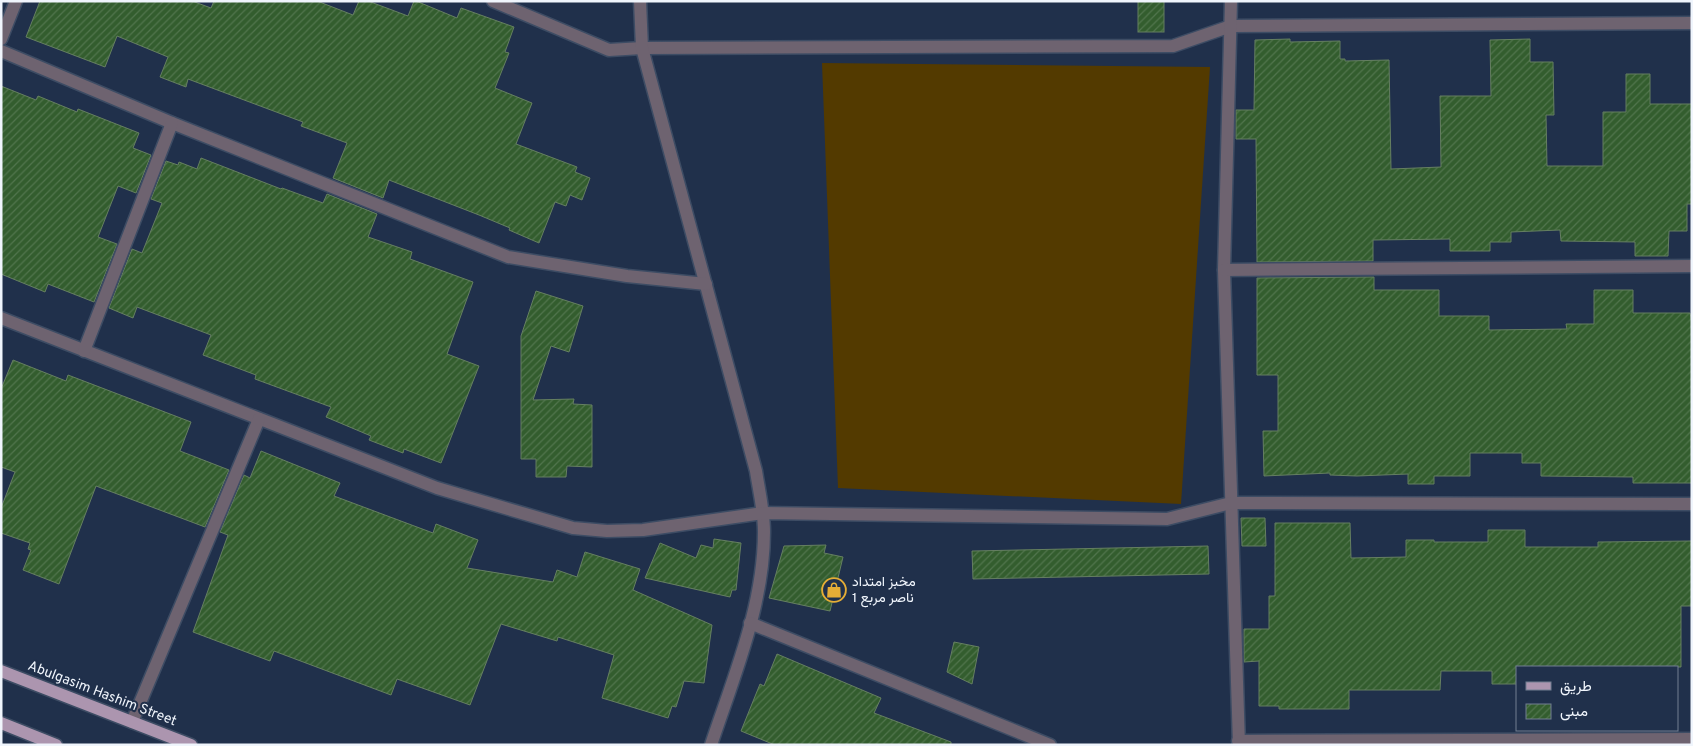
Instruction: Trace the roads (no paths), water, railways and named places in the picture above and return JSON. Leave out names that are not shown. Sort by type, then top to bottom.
[{"type":"main road","name":"Abulgasim Hashim Street","points":[[1,671],[192,745]]},
{"type":"main road","points":[[1,723],[56,745]]},
{"type":"street","points":[[1,39],[16,1]]},
{"type":"street","points":[[493,1],[609,50],[642,48],[1174,46],[1231,26],[1692,23]]},
{"type":"street","points":[[640,1],[642,48],[756,472],[763,514],[763,549],[759,587],[750,623],[711,745]]},
{"type":"street","points":[[1231,1],[1224,270],[1239,743],[1692,739]]},
{"type":"street","points":[[1,51],[172,123],[508,257],[627,276],[706,284]]},
{"type":"street","points":[[84,350],[172,123]]},
{"type":"street","points":[[1224,270],[1692,266]]},
{"type":"street","points":[[1,318],[437,488],[573,528],[606,531],[643,530],[763,514],[1167,518],[1230,503],[1692,504]]},
{"type":"street","points":[[132,722],[259,419]]},
{"type":"street","points":[[750,623],[1050,745]]},
{"type":"place","name":"مخبز امتداد ناصر مربع 1","points":[[834,590]]}]
